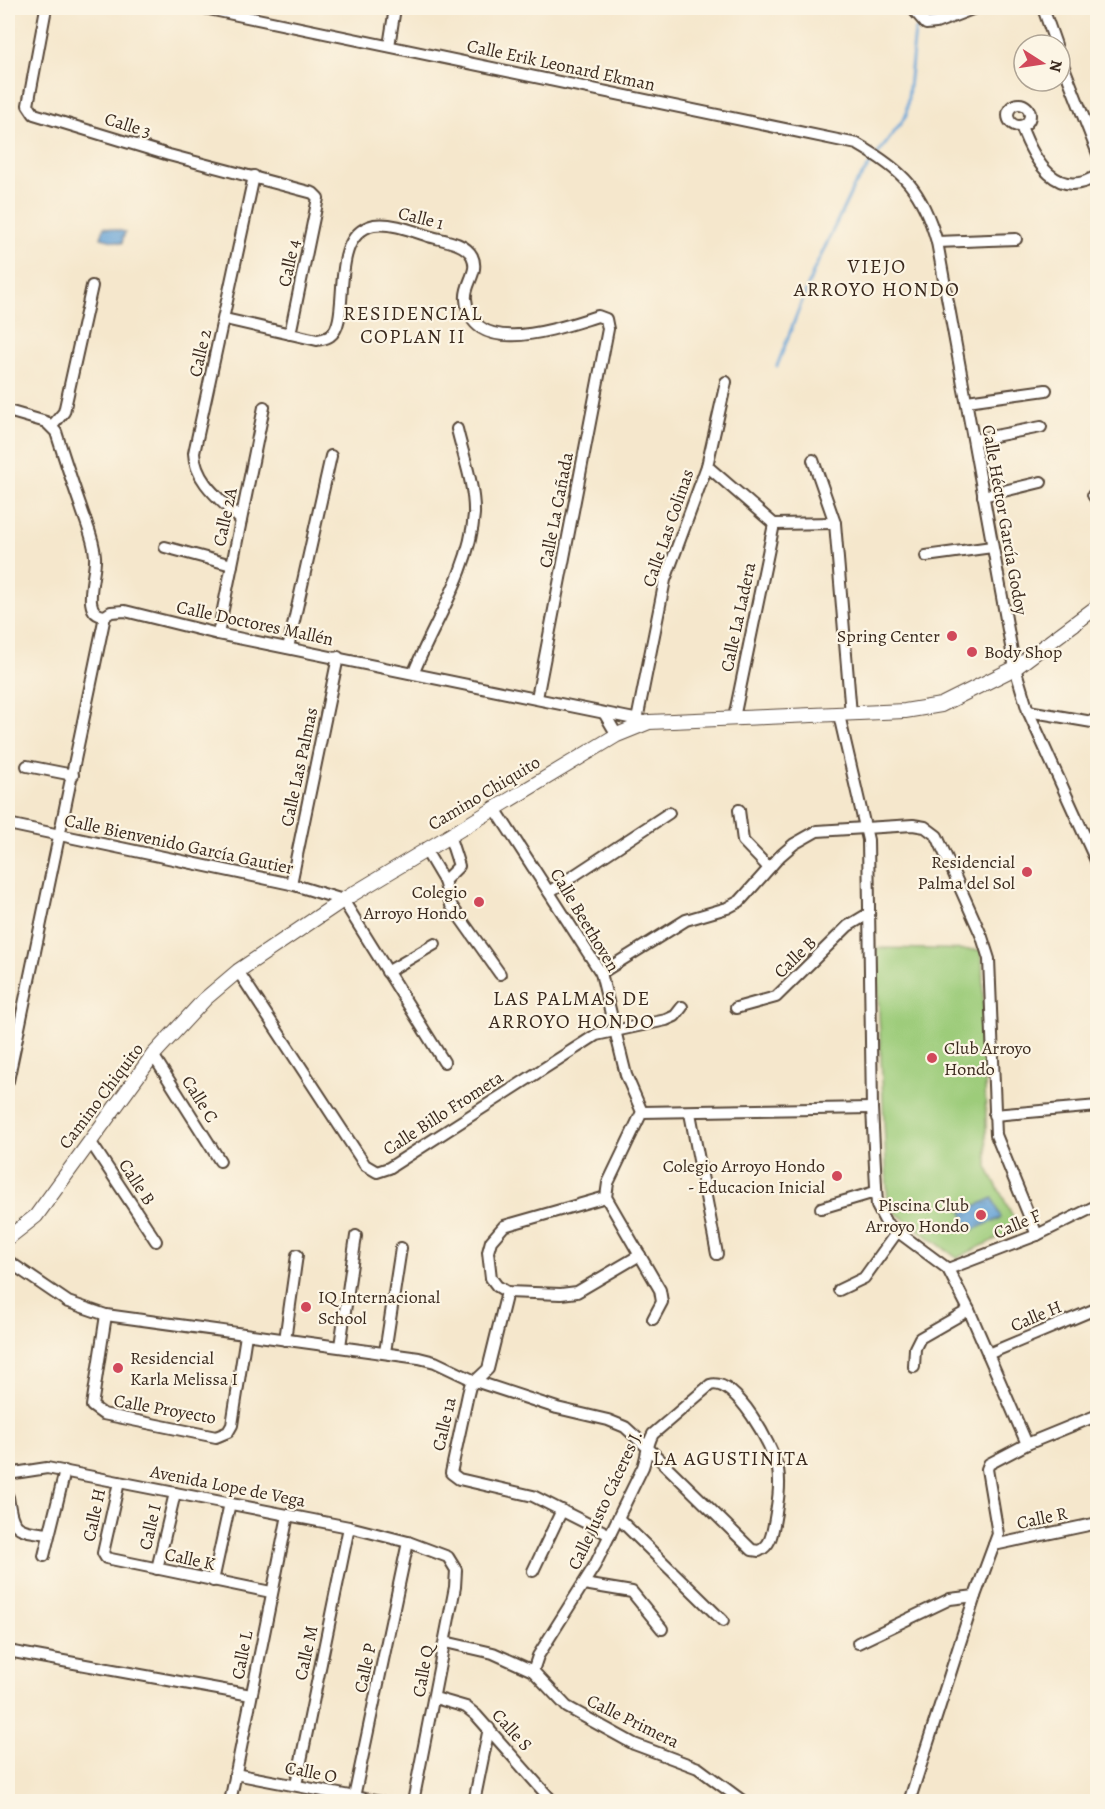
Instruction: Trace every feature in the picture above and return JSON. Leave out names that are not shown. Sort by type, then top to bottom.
[{"type":"main road","name":"Camino Chiquito","points":[[8,1238],[36,1216],[153,1055],[205,999],[238,970],[425,849],[616,735],[643,721],[905,711],[941,705],[1014,668],[1098,606]]},
{"type":"street","name":"Calle 3","points":[[46,8],[28,105],[30,111],[169,155],[313,193],[318,198]]},
{"type":"street","name":"Calle Erik Leonard Ekman","points":[[204,8],[857,144],[881,158],[902,175]]},
{"type":"street","points":[[389,46],[395,8]]},
{"type":"street","points":[[915,10],[930,8]]},
{"type":"street","points":[[915,10],[926,24],[936,23],[975,8]]},
{"type":"street","points":[[1043,8],[1052,33]]},
{"type":"street","points":[[1072,88],[1098,154]]},
{"type":"street","points":[[1021,126],[1036,156],[1055,180],[1067,185],[1081,185],[1098,176]]},
{"type":"street","name":"Calle Héctor García Godoy","points":[[902,175],[928,210],[937,242],[1014,668],[1028,711],[1098,866]]},
{"type":"street","name":"Calle 2","points":[[241,520],[200,478],[194,466],[194,453],[225,319],[254,177]]},
{"type":"street","name":"Calle 4","points":[[290,334],[318,198]]},
{"type":"street","name":"Calle 1","points":[[225,319],[317,340],[329,337],[335,331],[340,315],[340,286],[352,243],[362,230],[376,225],[409,230],[461,245],[472,254],[475,268],[465,295],[467,311],[485,330],[511,336],[546,333],[598,316],[606,319],[608,329]]},
{"type":"street","points":[[937,242],[1016,239]]},
{"type":"street","points":[[52,426],[64,412],[92,286]]},
{"type":"street","name":"Calle La Cañada","points":[[537,698],[608,329]]},
{"type":"street","name":"Calle Las Colinas","points":[[643,721],[665,580],[707,466],[726,382]]},
{"type":"street","points":[[967,400],[1046,390]]},
{"type":"street","name":"Calle 2A","points":[[218,634],[264,407]]},
{"type":"street","points":[[8,411],[39,419],[52,426],[95,552],[91,609],[96,614],[105,616],[8,1081]]},
{"type":"street","points":[[974,440],[1041,427]]},
{"type":"street","points":[[414,672],[459,569],[474,513],[457,429]]},
{"type":"street","points":[[288,648],[331,456]]},
{"type":"street","points":[[813,460],[835,523],[845,714],[866,826],[874,1192],[877,1206],[886,1223],[948,1269],[969,1310],[1027,1444]]},
{"type":"street","points":[[707,466],[774,524],[835,523]]},
{"type":"street","points":[[983,496],[1041,482]]},
{"type":"street","name":"Calle La Ladera","points":[[734,718],[774,524]]},
{"type":"street","points":[[165,547],[231,565]]},
{"type":"street","points":[[926,556],[992,547]]},
{"type":"street","name":"Calle Doctores Mallén","points":[[105,616],[111,612],[125,611],[218,634],[414,672],[643,721]]},
{"type":"street","name":"Calle Las Palmas","points":[[291,884],[338,657]]},
{"type":"street","points":[[1028,711],[1098,723]]},
{"type":"street","points":[[604,712],[616,735]]},
{"type":"street","points":[[27,766],[73,775]]},
{"type":"street","name":"Calle Beethoven","points":[[494,807],[601,973],[626,1075],[642,1112]]},
{"type":"street","points":[[739,810],[743,841],[769,868]]},
{"type":"street","points":[[549,892],[669,813]]},
{"type":"street","name":"Calle Bienvenido García Gautier","points":[[8,824],[291,884],[343,900]]},
{"type":"street","points":[[601,973],[686,920],[733,905],[794,844],[817,831],[866,826],[913,825],[932,830],[937,836],[978,927],[991,973],[994,1115],[1000,1151],[1037,1234]]},
{"type":"street","points":[[444,881],[459,866],[449,835]]},
{"type":"street","points":[[425,849],[444,881],[452,905],[500,974]]},
{"type":"street","points":[[343,900],[444,1062]]},
{"type":"street","name":"Calle B","points":[[736,1008],[776,997],[848,926],[868,914]]},
{"type":"street","points":[[387,972],[435,944]]},
{"type":"street","name":"Calle Billo Frometa","points":[[238,970],[365,1165],[377,1172],[389,1168],[596,1035],[666,1020],[675,1016],[682,1007]]},
{"type":"street","name":"Calle C","points":[[153,1055],[220,1161]]},
{"type":"street","points":[[994,1115],[1098,1106]]},
{"type":"street","points":[[653,1319],[661,1306],[662,1294],[606,1197],[608,1183],[642,1112],[690,1113],[872,1108]]},
{"type":"street","points":[[690,1113],[717,1254]]},
{"type":"street","name":"Calle B","points":[[90,1141],[156,1241]]},
{"type":"street","points":[[821,1208],[874,1192]]},
{"type":"street","points":[[606,1197],[510,1223],[498,1230],[488,1252],[488,1272],[496,1286],[507,1292],[561,1294],[577,1292],[640,1255]]},
{"type":"street","name":"Calle F","points":[[948,1269],[1037,1234],[1098,1205]]},
{"type":"street","points":[[839,1290],[864,1278],[897,1232]]},
{"type":"street","points":[[340,1347],[356,1236]]},
{"type":"street","points":[[385,1352],[401,1248]]},
{"type":"street","points":[[285,1340],[297,1255]]},
{"type":"street","points":[[8,1261],[68,1302],[106,1315],[385,1352],[435,1362],[475,1381],[557,1408],[608,1420],[630,1431],[648,1448]]},
{"type":"street","name":"Calle 1a","points":[[507,1292],[488,1369],[475,1381],[468,1394],[451,1468],[453,1476],[522,1492],[610,1535]]},
{"type":"street","name":"Calle H","points":[[988,1354],[1098,1308]]},
{"type":"street","points":[[914,1367],[915,1348],[920,1338],[969,1310]]},
{"type":"street","name":"Calle Proyecto","points":[[106,1315],[92,1406],[103,1414],[216,1437],[228,1432],[232,1425],[246,1335]]},
{"type":"street","name":"Calle Justo Cáceres J.","points":[[532,1671],[544,1647],[584,1584],[619,1518],[643,1467],[648,1448],[653,1434],[704,1389],[716,1383],[729,1389],[761,1428],[772,1449],[778,1470],[779,1490],[771,1537],[763,1549],[752,1550],[648,1448]]},
{"type":"street","points":[[909,1802],[999,1525],[986,1475],[989,1464],[1027,1444],[1098,1415]]},
{"type":"street","name":"Avenida Lope de Vega","points":[[8,1474],[47,1467],[349,1527],[441,1552]]},
{"type":"street","points":[[44,1556],[65,1471]]},
{"type":"street","name":"Calle H","points":[[104,1556],[118,1482]]},
{"type":"street","name":"Calle I","points":[[157,1569],[175,1492]]},
{"type":"street","points":[[8,1497],[12,1522],[16,1527],[49,1534]]},
{"type":"street","points":[[213,1581],[230,1503]]},
{"type":"street","points":[[533,1571],[562,1510]]},
{"type":"street","name":"Calle L","points":[[230,1802],[288,1515]]},
{"type":"street","points":[[619,1518],[723,1621]]},
{"type":"street","name":"Calle R","points":[[994,1545],[1098,1523]]},
{"type":"street","name":"Calle M","points":[[296,1785],[349,1527]]},
{"type":"street","name":"Calle P","points":[[354,1799],[408,1542]]},
{"type":"street","name":"Calle Q","points":[[413,1802],[435,1698],[456,1570],[448,1557],[441,1552]]},
{"type":"street","name":"Calle K","points":[[104,1556],[271,1593]]},
{"type":"street","points":[[584,1584],[633,1592],[662,1629]]},
{"type":"street","points":[[858,1643],[950,1599],[975,1596]]},
{"type":"street","name":"Calle Primera","points":[[445,1642],[493,1653],[532,1671],[567,1707],[634,1744],[698,1768],[744,1802]]},
{"type":"street","points":[[8,1651],[251,1695]]},
{"type":"street","name":"Calle S","points":[[435,1698],[466,1707],[489,1728],[553,1802]]},
{"type":"street","points":[[474,1802],[489,1728]]},
{"type":"street","name":"Calle O","points":[[235,1774],[354,1799],[381,1802]]},
{"type":"green space","name":"Club Arroyo Hondo","points":[[876,948],[982,950],[987,1167],[1019,1228],[957,1258],[888,1207]]},
{"type":"water","points":[[104,227],[125,232],[122,243],[101,238]]},
{"type":"water","name":"Piscina Club Arroyo Hondo","points":[[993,1198],[1001,1218],[970,1231],[962,1212]]},
{"type":"waterway","points":[[927,19],[948,8]]},
{"type":"waterway","points":[[777,366],[814,270],[853,188],[906,116],[915,31],[922,24]]},
{"type":"place","name":"Spring Center","points":[[952,636]]},
{"type":"place","name":"Body Shop","points":[[972,652]]},
{"type":"place","name":"Residencial Palma del Sol","points":[[1027,872]]},
{"type":"place","name":"Colegio Arroyo Hondo","points":[[479,902]]},
{"type":"place","name":"Club Arroyo Hondo","points":[[932,1058]]},
{"type":"place","name":"Colegio Arroyo Hondo - Educacion Inicial","points":[[837,1176]]},
{"type":"place","name":"Piscina Club Arroyo Hondo","points":[[981,1215]]},
{"type":"place","name":"IQ Internacional School","points":[[306,1307]]},
{"type":"place","name":"Residencial Karla Melissa I","points":[[118,1368]]},
{"type":"district","name":"VIEJO ARROYO HONDO","points":[[877,278]]},
{"type":"district","name":"RESIDENCIAL COPLAN II","points":[[413,324]]},
{"type":"district","name":"LAS PALMAS DE ARROYO HONDO","points":[[572,1010]]},
{"type":"district","name":"LA AGUSTINITA","points":[[731,1458]]}]
